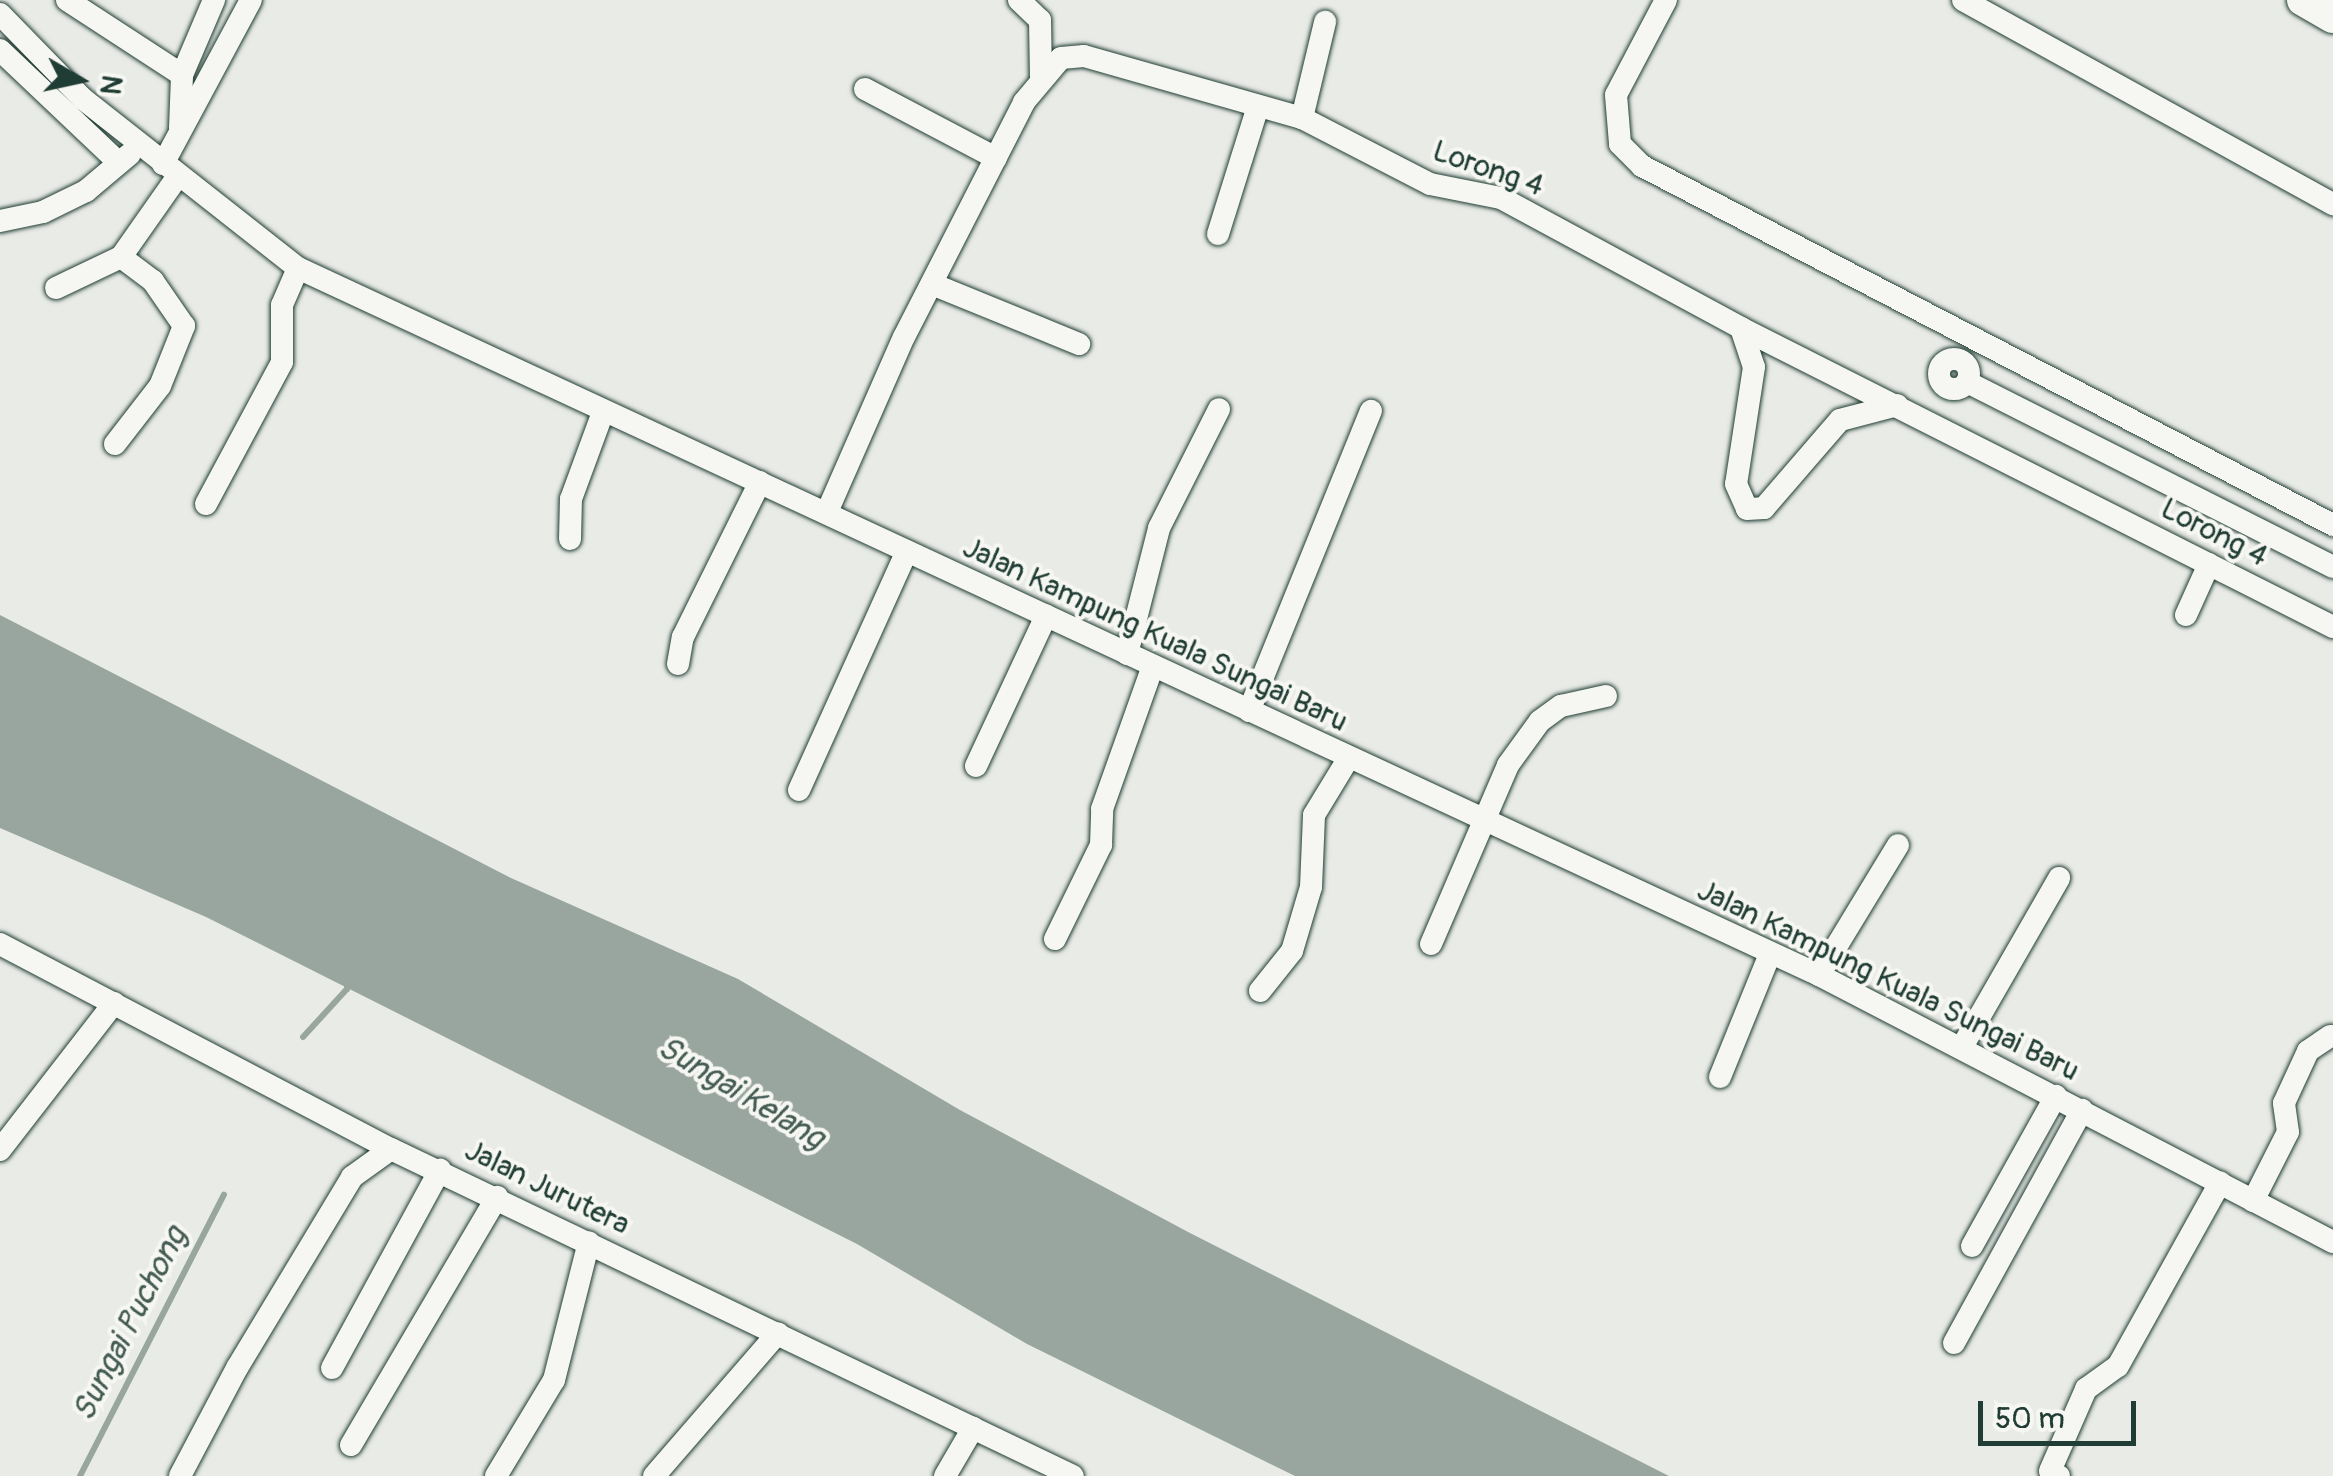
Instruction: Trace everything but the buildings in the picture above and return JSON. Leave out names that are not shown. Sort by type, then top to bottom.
[{"type":"highway","points":[[2303,0],[2333,17]]},
{"type":"street","points":[[67,0],[182,76]]},
{"type":"street","points":[[56,288],[121,258],[170,170],[180,132],[182,76],[214,0]]},
{"type":"street","points":[[180,132],[251,0]]},
{"type":"street","points":[[826,512],[932,284],[1041,76],[1040,20],[1019,0]]},
{"type":"street","points":[[1666,0],[1616,95],[1620,144],[1642,166],[2333,525]]},
{"type":"street","points":[[1963,0],[2333,204]]},
{"type":"street","name":"Jalan Kampung Kuala Sungai Baru","points":[[0,14],[83,99],[298,268],[1819,976],[2333,1242]]},
{"type":"street","points":[[1302,118],[1325,22]]},
{"type":"street","points":[[0,50],[119,164]]},
{"type":"street","name":"Lorong 4","points":[[1041,76],[1061,58],[1084,56],[1302,118],[1430,184],[1501,198],[1741,328],[2333,626]]},
{"type":"street","points":[[865,89],[996,158]]},
{"type":"street","points":[[1218,234],[1258,106]]},
{"type":"street","points":[[0,221],[42,212],[86,191],[140,146]]},
{"type":"street","points":[[115,444],[160,386],[184,326],[153,281],[121,258]]},
{"type":"street","points":[[206,504],[282,362],[282,306],[298,268]]},
{"type":"street","points":[[932,284],[1079,344]]},
{"type":"street","points":[[1741,328],[1754,368],[1736,484],[1747,509],[1764,508],[1840,420],[1897,405]]},
{"type":"street","points":[[1967,382],[2333,567]]},
{"type":"street","points":[[1127,654],[1159,528],[1218,409]]},
{"type":"street","points":[[1250,711],[1371,411]]},
{"type":"street","points":[[570,539],[581,458],[603,412]]},
{"type":"street","points":[[678,664],[683,636],[760,482]]},
{"type":"street","points":[[799,790],[906,551]]},
{"type":"street","points":[[2186,615],[2209,564]]},
{"type":"street","points":[[976,766],[1046,616]]},
{"type":"street","points":[[1054,939],[1101,845],[1102,810],[1153,666]]},
{"type":"street","points":[[1430,944],[1508,765],[1540,721],[1577,698],[1606,696]]},
{"type":"street","points":[[1260,991],[1292,951],[1310,887],[1314,815],[1348,759]]},
{"type":"street","points":[[1819,976],[1898,845]]},
{"type":"street","points":[[1962,1047],[2059,878]]},
{"type":"street","name":"Jalan Jurutera","points":[[0,944],[391,1150],[440,1170],[1064,1474]]},
{"type":"street","points":[[1720,1077],[1770,954]]},
{"type":"street","points":[[0,1150],[114,1003]]},
{"type":"street","points":[[2253,1200],[2288,1132],[2284,1103],[2300,1068],[2308,1051],[2330,1036]]},
{"type":"street","points":[[1972,1246],[2056,1096]]},
{"type":"street","points":[[1954,1343],[2082,1110]]},
{"type":"street","points":[[180,1476],[342,1193],[391,1150]]},
{"type":"street","points":[[332,1368],[440,1170]]},
{"type":"street","points":[[2059,1476],[2050,1470],[2086,1389],[2118,1366],[2220,1182]]},
{"type":"street","points":[[350,1446],[497,1198]]},
{"type":"street","points":[[496,1476],[554,1380],[589,1242]]},
{"type":"street","points":[[654,1476],[778,1333]]},
{"type":"street","points":[[945,1476],[973,1428]]},
{"type":"water","name":"Sungai Kelang","points":[[0,615],[511,878],[738,979],[960,1110],[1190,1233],[1669,1476],[1295,1476],[1027,1344],[857,1244],[206,917],[0,828]]},
{"type":"waterway","name":"Sungai Puchong","points":[[303,1037],[347,989],[347,981]]},
{"type":"waterway","name":"Sungai Puchong","points":[[80,1476],[224,1195]]}]
